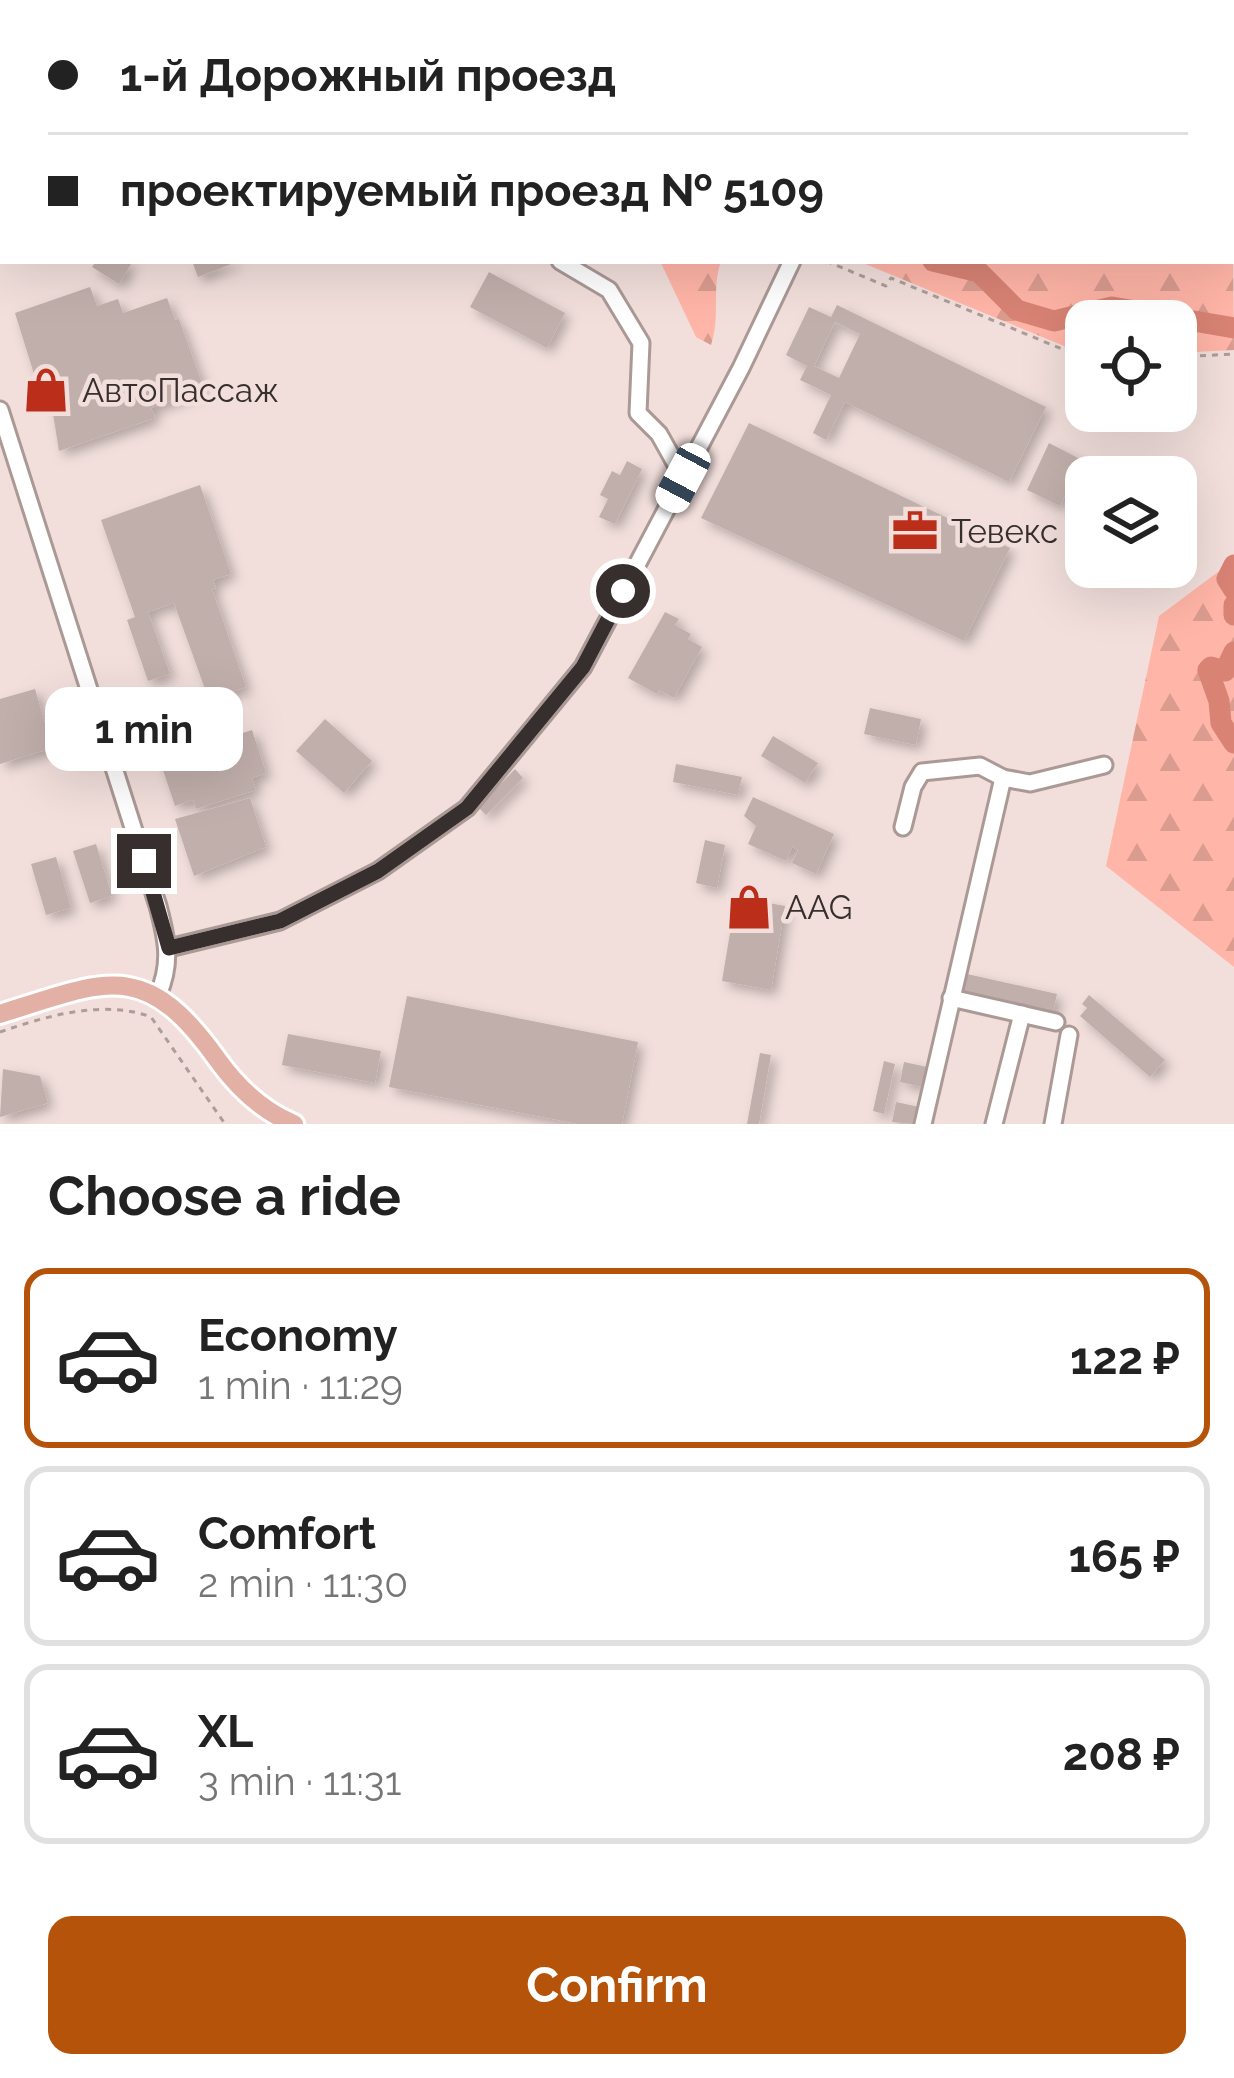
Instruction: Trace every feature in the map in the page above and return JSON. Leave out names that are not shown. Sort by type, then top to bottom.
[{"type":"main road","points":[[0,1013],[94,988],[121,985],[158,995],[189,1021],[231,1079],[294,1124]]},
{"type":"street","points":[[565,264],[608,290],[641,343],[638,413],[659,434],[683,478]]},
{"type":"street","points":[[169,948],[280,921],[378,871],[467,808],[583,667],[790,264]]},
{"type":"street","points":[[0,410],[169,948],[168,972],[158,995]]},
{"type":"street","points":[[903,827],[913,787],[922,772],[980,766],[1003,778],[1030,783],[1104,765]]},
{"type":"street","points":[[923,1124],[1003,778]]},
{"type":"street","points":[[952,998],[1056,1022]]},
{"type":"street","points":[[994,1124],[1022,1014]]},
{"type":"street","points":[[1054,1124],[1069,1035]]},
{"type":"path","points":[[833,264],[886,286],[891,278],[1065,349]]},
{"type":"path","points":[[1197,355],[1234,354]]},
{"type":"path","points":[[0,1032],[84,1010],[136,1011],[151,1017],[225,1124]]},
{"type":"green space","points":[[661,264],[720,264],[711,345],[696,337]]},
{"type":"green space","points":[[865,264],[1233,264],[1234,350],[1197,352],[1197,300],[1065,300],[1065,346]]},
{"type":"green space","points":[[1234,560],[1234,967],[1106,866],[1159,616]]},
{"type":"building","points":[[94,264],[131,264],[119,284]]},
{"type":"building","points":[[193,264],[231,264],[198,277]]},
{"type":"building","points":[[489,272],[565,313],[547,348],[470,307]]},
{"type":"building","points":[[90,287],[97,306],[118,299],[123,313],[167,298],[204,389],[151,408],[155,418],[59,451],[51,401],[39,390],[15,313]]},
{"type":"building","points":[[837,305],[1046,407],[1009,482],[845,402],[826,440],[813,433],[831,395],[800,380],[807,366],[786,355],[809,307],[831,317]],"holes":[[[835,322],[860,334],[839,378],[814,366]]]},
{"type":"building","points":[[749,423],[1010,548],[964,641],[701,518]]},
{"type":"building","points":[[1049,443],[1074,456],[1065,456],[1065,496],[1060,506],[1027,490]]},
{"type":"building","points":[[627,461],[642,469],[615,524],[599,517],[608,499],[600,495],[612,471],[620,475]]},
{"type":"building","points":[[200,485],[231,574],[213,580],[216,588],[212,589],[246,687],[209,700],[174,603],[148,612],[170,674],[148,681],[127,620],[135,617],[101,520]]},
{"type":"building","points":[[665,612],[679,619],[675,625],[702,647],[674,698],[628,678]]},
{"type":"building","points":[[35,689],[52,748],[0,764],[0,699]]},
{"type":"building","points":[[870,708],[921,719],[916,745],[864,734]]},
{"type":"building","points":[[325,719],[372,761],[344,793],[296,751]]},
{"type":"building","points":[[252,730],[266,773],[252,778],[256,790],[196,809],[193,800],[175,806],[160,761]]},
{"type":"building","points":[[773,736],[818,763],[805,783],[761,756]]},
{"type":"building","points":[[676,764],[742,777],[738,795],[673,782]]},
{"type":"building","points":[[515,769],[523,778],[486,815],[478,807]]},
{"type":"building","points":[[753,797],[834,834],[816,874],[792,863],[798,850],[792,847],[786,861],[748,844],[756,826],[744,816]]},
{"type":"building","points":[[250,798],[266,847],[194,876],[175,819]]},
{"type":"building","points":[[705,840],[725,845],[717,888],[696,883]]},
{"type":"building","points":[[96,844],[112,896],[90,903],[73,851]]},
{"type":"building","points":[[56,857],[71,908],[46,915],[31,864]]},
{"type":"building","points":[[736,897],[785,906],[771,990],[722,981]]},
{"type":"building","points":[[967,974],[1057,994],[1052,1016],[962,995]]},
{"type":"building","points":[[1089,995],[1165,1060],[1150,1077],[1080,1016]]},
{"type":"building","points":[[407,996],[638,1042],[622,1124],[578,1124],[389,1087]]},
{"type":"building","points":[[288,1034],[381,1051],[375,1083],[282,1065]]},
{"type":"building","points":[[760,1053],[771,1055],[759,1124],[747,1124]]},
{"type":"building","points":[[884,1061],[895,1064],[884,1114],[873,1111]]},
{"type":"building","points":[[904,1062],[927,1067],[923,1087],[900,1082]]},
{"type":"building","points":[[3,1069],[40,1076],[48,1103],[0,1117]]},
{"type":"building","points":[[896,1102],[919,1107],[915,1124],[892,1122]]},
{"type":"waterway","points":[[946,264],[979,272],[1017,310],[1054,321],[1112,307],[1234,328]]},
{"type":"waterway","points":[[1234,565],[1227,579],[1234,590]]},
{"type":"waterway","points":[[1234,605],[1234,615]]},
{"type":"waterway","points":[[1234,652],[1225,671],[1208,670],[1221,723],[1234,743]]},
{"type":"place","name":"АвтоПассаж","points":[[46,390]]},
{"type":"place","name":"Тевекс","points":[[915,531]]},
{"type":"place","name":"AAG","points":[[749,907]]},
{"type":"route","points":[[144,861],[169,948],[280,921],[378,871],[467,808],[583,667],[623,591]]}]
